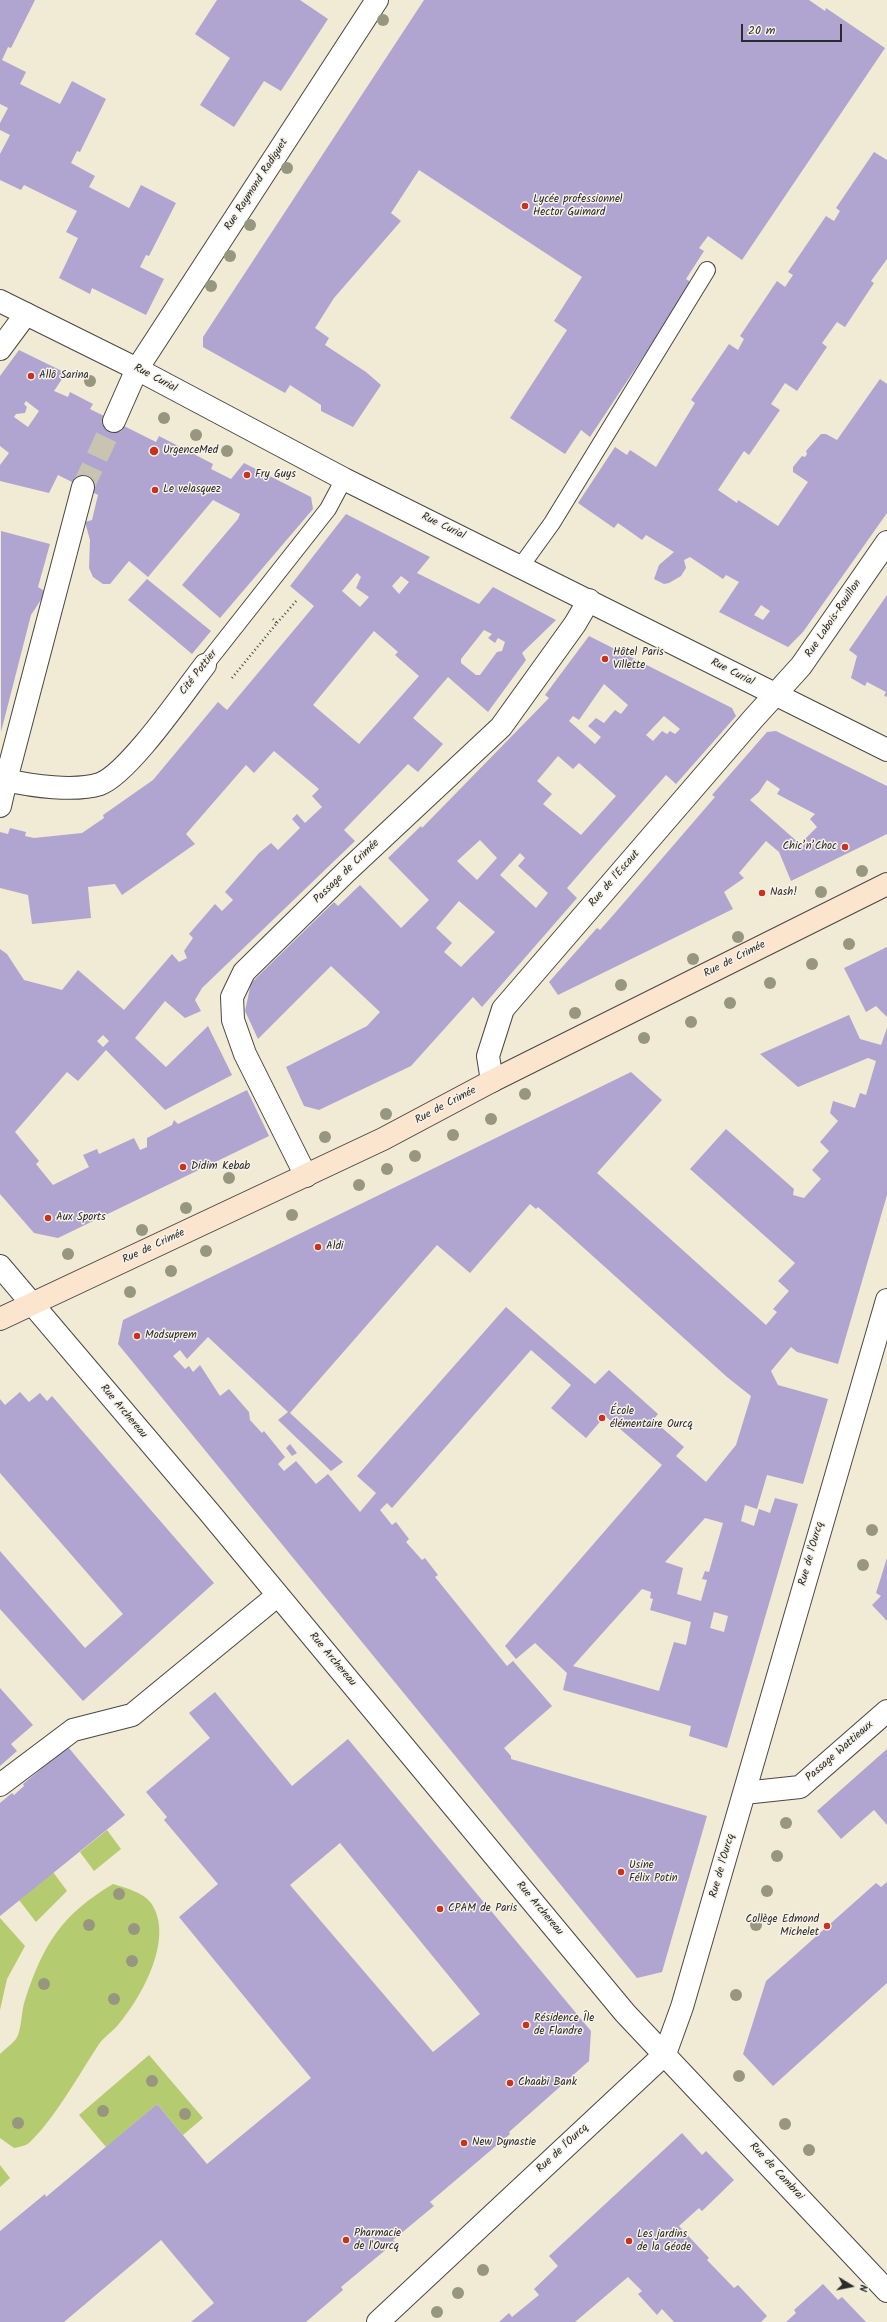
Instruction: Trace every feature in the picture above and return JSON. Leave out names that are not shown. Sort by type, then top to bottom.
[{"type":"main road","name":"Rue de Crimée","points":[[0,1319],[384,1139],[492,1081],[887,884]]},
{"type":"street","name":"Rue Raymond Radiguet","points":[[137,369],[377,0]]},
{"type":"street","name":"Rue Curial","points":[[0,301],[137,369],[344,478],[887,750]]},
{"type":"street","points":[[0,349],[26,314]]},
{"type":"street","points":[[114,421],[137,369]]},
{"type":"street","points":[[0,806],[83,487]]},
{"type":"street","name":"Rue Labois-Rouillon","points":[[777,694],[801,666],[887,542]]},
{"type":"street","name":"Passage de Crimée","points":[[306,1176],[245,1054],[233,1020],[232,997],[244,972],[347,871],[501,727],[575,624],[589,600]]},
{"type":"street","name":"Cité Pottier","points":[[6,780],[32,786],[58,788],[101,784],[130,761],[205,665]]},
{"type":"street","name":"Rue de l'Escaut","points":[[492,1081],[488,1056],[503,1009],[753,719],[777,694]]},
{"type":"street","name":"Rue Archereau","points":[[0,1266],[278,1595],[625,2012],[665,2054]]},
{"type":"street","name":"Rue de l'Ourcq","points":[[378,2322],[665,2054],[682,2007],[887,1300]]},
{"type":"street","points":[[0,1785],[73,1730],[132,1716],[278,1595]]},
{"type":"street","name":"Passage Wattieaux","points":[[744,1793],[800,1787],[887,1711]]},
{"type":"street","name":"Rue de Cambrai","points":[[665,2054],[887,2291]]},
{"type":"lane","points":[[521,566],[552,523],[708,270]]},
{"type":"lane","name":"Cité Pottier","points":[[205,665],[328,509],[344,478]]},
{"type":"path","points":[[278,623],[298,599]]},
{"type":"green space","points":[[107,1830],[121,1849],[94,1871],[80,1852]]},
{"type":"green space","points":[[53,1872],[67,1891],[36,1922],[19,1900]]},
{"type":"green space","points":[[113,1884],[139,1893],[151,1903],[157,1917],[159,1932],[157,1949],[152,1966],[137,1999],[118,2025],[99,2044],[66,2096],[38,2134],[24,2146],[14,2148],[0,2138],[0,2054],[16,2039],[18,2035],[24,2004],[32,1980],[47,1947],[56,1933],[80,1907]]},
{"type":"green space","points":[[0,1918],[25,1946],[7,1979],[0,2010]]},
{"type":"green space","points":[[149,2055],[203,2118],[183,2135],[157,2104],[106,2147],[79,2115]]},
{"type":"green space","points":[[0,2165],[10,2178],[0,2187]]},
{"type":"building","points":[[0,0],[35,0],[11,48],[8,47],[2,60],[26,72],[20,84],[60,104],[72,81],[106,99],[80,152],[77,151],[71,163],[95,176],[89,187],[129,208],[141,185],[176,203],[149,256],[146,255],[140,267],[164,279],[146,315],[92,288],[90,294],[59,278],[78,238],[66,232],[77,211],[24,185],[21,190],[0,180],[0,154],[10,135],[0,130],[0,123],[8,108],[0,104]]},
{"type":"building","points":[[217,0],[300,0],[328,19],[281,91],[264,81],[234,127],[200,105],[230,58],[195,34]]},
{"type":"building","name":"Lycée professionnel Hector Guimard","points":[[424,0],[809,0],[825,11],[826,8],[885,48],[742,260],[708,236],[699,248],[704,251],[686,279],[692,283],[590,437],[581,430],[565,454],[510,418],[567,330],[554,321],[582,277],[419,170],[391,213],[401,221],[334,298],[315,328],[329,338],[325,345],[366,372],[381,385],[353,427],[321,411],[321,405],[290,385],[285,393],[203,347],[203,337]]},
{"type":"building","points":[[874,152],[887,160],[887,259],[871,281],[874,283],[845,327],[837,322],[822,343],[827,347],[797,391],[785,383],[771,404],[780,410],[749,455],[744,451],[718,490],[737,503],[738,500],[778,526],[808,482],[793,472],[793,467],[802,456],[805,457],[807,454],[806,451],[821,434],[826,434],[837,440],[880,379],[887,384],[887,513],[803,632],[788,647],[719,612],[739,582],[726,575],[723,579],[690,557],[684,560],[686,568],[681,576],[669,583],[664,584],[654,579],[659,565],[674,552],[646,535],[642,540],[618,523],[614,528],[578,503],[615,447],[627,455],[630,450],[656,467],[695,403],[691,400],[729,344],[738,350],[744,339],[740,336],[777,281],[785,287],[793,275],[788,272],[826,216],[834,221],[840,211],[836,208]],"holes":[[[761,605],[770,611],[763,620],[754,615]]]},
{"type":"building","name":"Le velasquez","points":[[19,350],[66,373],[54,391],[68,397],[70,392],[93,404],[90,409],[156,442],[159,436],[213,464],[211,469],[231,479],[244,463],[311,497],[313,509],[220,618],[182,585],[238,519],[240,514],[213,500],[148,577],[129,561],[110,584],[103,584],[93,577],[89,568],[90,540],[85,522],[92,520],[98,495],[58,475],[49,493],[0,481],[0,465],[9,453],[0,446],[0,376]],"holes":[[[26,401],[39,411],[28,427],[14,417],[16,414],[25,413],[27,407],[24,404]]]},
{"type":"building","points":[[346,514],[430,557],[417,573],[479,604],[493,587],[556,620],[522,653],[526,660],[488,712],[448,677],[413,718],[443,744],[418,772],[408,764],[344,830],[355,841],[202,988],[195,1000],[201,1011],[185,1018],[165,1001],[135,1038],[166,1067],[208,1026],[232,1075],[165,1110],[106,1050],[78,1081],[67,1072],[15,1132],[39,1161],[36,1164],[53,1185],[89,1167],[83,1155],[97,1149],[99,1154],[134,1138],[140,1150],[147,1147],[147,1138],[172,1125],[174,1120],[178,1124],[247,1090],[269,1136],[58,1238],[34,1233],[0,1194],[0,949],[7,954],[24,980],[62,990],[78,970],[124,1010],[172,954],[179,962],[187,958],[184,951],[193,938],[189,934],[215,904],[222,911],[233,900],[225,892],[259,853],[271,843],[278,850],[300,828],[292,819],[297,814],[305,823],[322,807],[312,796],[319,789],[274,751],[254,773],[246,765],[186,834],[195,844],[122,895],[115,884],[88,887],[91,918],[32,924],[28,895],[0,888],[0,832],[8,834],[10,828],[26,832],[25,836],[34,838],[82,833],[104,818],[103,815],[153,780],[218,702],[227,710],[314,606],[290,586]],"holes":[[[357,573],[361,577],[356,588],[369,597],[360,607],[342,591]],[[401,576],[409,582],[399,594],[392,586]],[[484,630],[492,634],[488,638],[495,643],[498,638],[505,642],[502,651],[497,652],[480,675],[476,675],[461,663],[461,659]],[[374,631],[398,652],[395,655],[419,676],[359,744],[313,705]],[[103,1035],[109,1041],[103,1047],[97,1041]]]},
{"type":"building","points":[[1,531],[50,544],[38,587],[46,592],[31,615],[1,732]]},
{"type":"building","points":[[147,579],[211,631],[192,654],[128,600]]},
{"type":"building","points":[[887,595],[887,697],[884,696],[886,692],[867,682],[865,686],[851,678],[857,656],[849,650]]},
{"type":"building","points":[[589,636],[732,708],[736,716],[676,784],[666,775],[593,858],[567,888],[577,898],[482,1007],[473,997],[411,1066],[319,1110],[304,1106],[286,1067],[367,1026],[380,1012],[331,966],[258,1039],[245,1011],[251,983],[334,902],[338,906],[360,885],[401,928],[429,900],[388,858],[421,826],[422,828],[549,698],[545,695]],"holes":[[[604,684],[628,705],[621,714],[615,710],[604,723],[596,718],[588,726],[601,737],[595,744],[569,721],[573,716],[579,720]],[[664,716],[680,729],[675,734],[670,731],[667,734],[662,731],[653,741],[646,735]],[[558,756],[573,769],[579,763],[616,796],[581,835],[543,804],[552,794],[537,781]],[[480,840],[497,858],[477,880],[457,861]],[[520,853],[525,858],[518,866],[548,893],[536,908],[500,875]],[[459,901],[495,932],[461,967],[444,952],[452,943],[436,928]]]},
{"type":"building","points":[[776,731],[887,786],[887,834],[791,881],[779,852],[766,841],[739,873],[744,878],[724,892],[733,909],[558,995],[549,982],[597,928],[600,930],[615,913],[715,797],[712,795],[767,732]],"holes":[[[767,780],[780,789],[777,794],[815,814],[810,819],[817,827],[800,844],[750,800],[759,792]]]},
{"type":"building","points":[[887,947],[887,1017],[876,1006],[866,1012],[844,968]]},
{"type":"building","points":[[849,1015],[860,1039],[881,1045],[887,1028],[887,1195],[838,1364],[797,1352],[791,1347],[771,1371],[778,1385],[828,1399],[803,1484],[767,1475],[757,1509],[745,1505],[741,1521],[754,1526],[759,1509],[770,1513],[775,1498],[798,1504],[727,1748],[689,1736],[691,1726],[563,1690],[567,1673],[535,1643],[516,1659],[505,1646],[662,1465],[605,1416],[586,1438],[551,1408],[571,1385],[531,1350],[392,1508],[387,1503],[380,1510],[392,1525],[396,1522],[409,1539],[406,1542],[422,1560],[425,1558],[438,1575],[435,1577],[507,1666],[513,1661],[552,1706],[504,1748],[511,1756],[511,1759],[707,1816],[662,1972],[637,1978],[118,1344],[123,1320],[631,1072],[662,1100],[597,1173],[766,1325],[777,1312],[773,1309],[789,1291],[778,1281],[795,1263],[690,1169],[726,1129],[794,1189],[793,1195],[804,1198],[821,1179],[812,1170],[829,1151],[820,1142],[838,1121],[830,1113],[833,1101],[855,1108],[860,1093],[866,1095],[876,1061],[868,1058],[798,1087],[760,1054]],"holes":[[[530,1204],[536,1209],[538,1207],[727,1377],[751,1396],[736,1445],[706,1482],[676,1456],[684,1447],[653,1420],[658,1414],[609,1370],[595,1384],[506,1307],[357,1476],[376,1493],[360,1512],[328,1474],[316,1484],[296,1461],[284,1471],[278,1464],[285,1457],[264,1431],[262,1433],[250,1420],[249,1412],[229,1389],[220,1396],[200,1365],[193,1372],[189,1366],[185,1369],[173,1356],[180,1350],[187,1359],[208,1337],[288,1412],[278,1420],[331,1471],[343,1462],[290,1413],[437,1245],[470,1273]],[[705,1518],[723,1523],[709,1572],[705,1571],[702,1579],[707,1580],[701,1601],[677,1594],[683,1568],[665,1562]],[[642,1589],[651,1592],[650,1598],[653,1599],[650,1610],[691,1622],[686,1645],[674,1642],[659,1691],[573,1666]],[[714,1612],[728,1616],[724,1632],[710,1628]]]},
{"type":"building","points":[[20,1392],[29,1402],[40,1393],[47,1401],[52,1396],[214,1583],[83,1701],[0,1609],[0,1551],[85,1648],[123,1614],[0,1473],[0,1399],[5,1405]]},
{"type":"building","points":[[290,1444],[297,1453],[292,1456],[286,1448]]},
{"type":"building","points":[[887,1558],[887,1621],[872,1605],[881,1596],[876,1593]]},
{"type":"building","points":[[0,1688],[33,1725],[11,1744],[17,1751],[0,1766]]},
{"type":"building","points":[[215,1692],[292,1786],[348,1739],[591,2031],[589,2061],[509,2132],[510,2134],[430,2202],[434,2206],[393,2240],[395,2242],[341,2287],[343,2290],[306,2322],[191,2322],[214,2303],[161,2240],[64,2322],[0,2322],[0,2231],[45,2194],[46,2197],[157,2104],[207,2164],[311,2078],[179,1917],[218,1884],[164,1820],[167,1817],[146,1792],[210,1738],[189,1713]],"holes":[[[340,1843],[480,2014],[433,2052],[290,1885]]]},
{"type":"building","points":[[68,1747],[125,1815],[0,1916],[0,1803],[12,1793],[14,1795],[24,1786],[23,1784]]},
{"type":"building","points":[[887,1749],[887,1825],[874,1810],[841,1839],[817,1811]]},
{"type":"building","points":[[887,1882],[887,1983],[773,2086],[743,2054],[766,1981],[876,1883],[881,1887]]},
{"type":"building","name":"Les jardins de la Géode","points":[[682,2133],[702,2155],[706,2151],[734,2180],[702,2211],[699,2208],[679,2226],[709,2258],[707,2260],[734,2288],[738,2285],[767,2316],[761,2322],[674,2322],[662,2309],[657,2315],[638,2294],[642,2291],[628,2277],[575,2322],[499,2322],[509,2313],[512,2317],[539,2295],[534,2289],[558,2266],[549,2256]]},
{"type":"building","points":[[823,2284],[838,2300],[842,2297],[866,2322],[786,2322],[796,2313],[794,2310]]},
{"type":"tunnel","points":[[83,487],[114,421]]},
{"type":"place","name":"Lycée professionnel Hector Guimard","points":[[525,206]]},
{"type":"place","name":"Allô Sarina","points":[[31,376]]},
{"type":"place","name":"UrgenceMed","points":[[154,451]]},
{"type":"place","name":"Fry Guys","points":[[247,475]]},
{"type":"place","name":"Le velasquez","points":[[155,490]]},
{"type":"place","name":"Hôtel Paris Villette","points":[[605,659]]},
{"type":"place","name":"Chic’n’Choc","points":[[845,847]]},
{"type":"place","name":"Nash!","points":[[762,893]]},
{"type":"place","name":"Didim Kebab","points":[[183,1167]]},
{"type":"place","name":"Aux Sports","points":[[48,1218]]},
{"type":"place","name":"Aldi","points":[[318,1247]]},
{"type":"place","name":"Modsuprem","points":[[137,1336]]},
{"type":"place","name":"École élémentaire Ourcq","points":[[602,1418]]},
{"type":"place","name":"Usine Félix Potin","points":[[621,1872]]},
{"type":"place","name":"CPAM de Paris","points":[[440,1909]]},
{"type":"place","name":"Collège Edmond Michelet","points":[[827,1926]]},
{"type":"place","name":"Résidence Île de Flandre","points":[[526,2025]]},
{"type":"place","name":"Chaabi Bank","points":[[510,2083]]},
{"type":"place","name":"New Dynastie","points":[[464,2143]]},
{"type":"place","name":"Pharmacie de l'Ourcq","points":[[346,2240]]},
{"type":"place","name":"Les jardins de la Géode","points":[[629,2241]]}]
